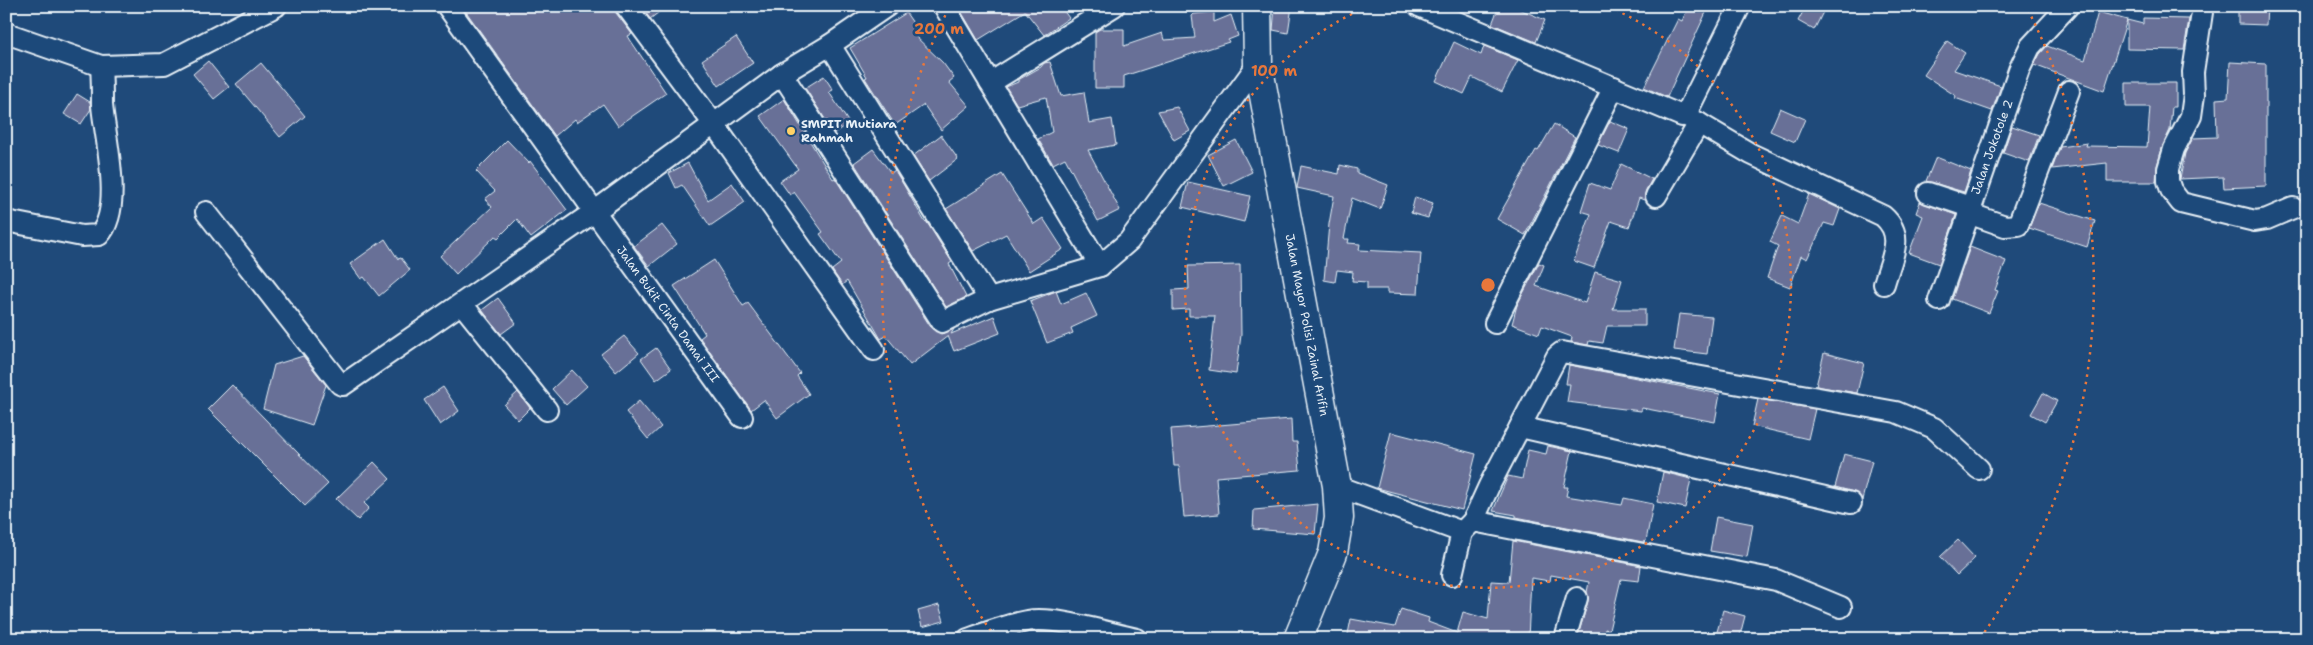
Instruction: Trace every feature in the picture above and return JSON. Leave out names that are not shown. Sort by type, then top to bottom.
[{"type":"main road","name":"Jalan Mayor Polisi Zainal Arifin","points":[[1257,6],[1258,64],[1337,486],[1339,518],[1332,553],[1298,639]]},
{"type":"street","points":[[6,33],[101,66],[164,64],[276,6]]},
{"type":"street","name":"Jalan Bukit Cinta Damai III","points":[[447,6],[742,417]]},
{"type":"street","points":[[626,6],[713,123],[874,350]]},
{"type":"street","points":[[206,212],[342,385],[594,212],[782,74],[830,45],[887,6]]},
{"type":"street","points":[[944,6],[1100,266]]},
{"type":"street","points":[[990,83],[1114,6]]},
{"type":"street","points":[[1420,6],[1692,119],[1751,154],[1887,220],[1895,231],[1896,240],[1884,284]]},
{"type":"street","points":[[1656,196],[1692,119],[1740,6]]},
{"type":"street","name":"Jalan Jokotole 2","points":[[1939,300],[2019,70],[2030,47],[2068,6]]},
{"type":"street","points":[[2202,6],[2193,72],[2194,96],[2191,116],[2188,126],[2174,149],[2168,169],[2168,181],[2175,198],[2180,203],[2190,206],[2255,220],[2267,219],[2293,208]]},
{"type":"street","points":[[830,45],[990,299]]},
{"type":"street","points":[[782,74],[941,321],[990,299],[1100,266],[1128,241],[1258,64]]},
{"type":"street","points":[[6,221],[82,236],[99,235],[104,230],[109,220],[110,172],[102,106],[101,66]]},
{"type":"street","points":[[1495,323],[1614,87]]},
{"type":"street","points":[[1928,193],[2005,226],[2018,225],[2069,91]]},
{"type":"street","points":[[462,304],[548,410]]},
{"type":"street","points":[[1452,575],[1467,527],[1557,356],[1564,352],[1896,412],[1934,428],[1979,469]]},
{"type":"street","points":[[1520,427],[1852,503]]},
{"type":"street","points":[[1337,486],[1467,527],[1776,580],[1841,608]]},
{"type":"street","points":[[1566,639],[1577,598]]},
{"type":"street","points":[[968,639],[1011,632],[1029,621],[1055,622],[1137,639]]},
{"type":"building","points":[[462,6],[614,6],[616,13],[632,34],[628,36],[666,93],[618,126],[603,104],[577,122],[575,119],[555,136]]},
{"type":"building","points":[[641,6],[667,6],[650,19]]},
{"type":"building","points":[[958,6],[1060,6],[1069,18],[1044,35],[1025,11],[978,40]]},
{"type":"building","points":[[1275,6],[1292,6],[1288,33],[1273,30]]},
{"type":"building","points":[[1499,6],[1512,6],[1545,20],[1536,42],[1492,24]]},
{"type":"building","points":[[1689,6],[1709,6],[1667,97],[1644,87],[1678,19],[1682,21]]},
{"type":"building","points":[[1806,6],[1826,6],[1814,30],[1798,21]]},
{"type":"building","points":[[2238,6],[2267,6],[2266,25],[2238,24]]},
{"type":"building","points":[[1214,12],[1214,22],[1231,15],[1238,36],[1228,40],[1229,42],[1124,76],[1124,88],[1095,88],[1095,32],[1100,29],[1124,29],[1124,46],[1162,33],[1164,40],[1195,38],[1192,16],[1194,14]]},
{"type":"building","points":[[2098,12],[2127,20],[2104,91],[2034,65],[2047,46],[2085,60]]},
{"type":"building","points":[[906,13],[918,30],[912,33],[943,63],[954,78],[949,82],[969,106],[941,130],[924,105],[895,125],[865,78],[867,77],[850,48]]},
{"type":"building","points":[[2143,18],[2189,19],[2184,50],[2127,49],[2127,20],[2143,24]]},
{"type":"building","points":[[736,37],[753,63],[719,86],[702,60]]},
{"type":"building","points":[[1947,41],[1965,53],[1954,70],[2001,86],[1992,111],[1955,98],[1956,96],[1924,75]]},
{"type":"building","points":[[1454,42],[1481,55],[1484,46],[1518,60],[1502,92],[1472,77],[1464,94],[1436,81]]},
{"type":"building","points":[[208,61],[229,87],[214,99],[193,74]]},
{"type":"building","points":[[1050,62],[1061,96],[1084,92],[1089,123],[1112,119],[1116,145],[1088,150],[1120,210],[1098,221],[1065,158],[1053,164],[1038,139],[1052,132],[1046,97],[1017,105],[1006,87],[1018,82],[1018,80],[1041,67],[1044,63]]},
{"type":"building","points":[[2230,62],[2266,64],[2266,186],[2224,188],[2223,177],[2180,179],[2185,153],[2193,138],[2217,137],[2216,99],[2228,98]]},
{"type":"building","points":[[261,63],[305,116],[280,137],[236,84]]},
{"type":"building","points":[[824,76],[833,90],[829,92],[849,123],[834,133],[805,88]]},
{"type":"building","points":[[2126,83],[2176,83],[2176,107],[2172,107],[2170,130],[2157,166],[2156,182],[2107,182],[2107,163],[2052,169],[2060,147],[2087,143],[2086,146],[2147,147],[2150,107],[2126,107]]},
{"type":"building","points":[[77,94],[90,102],[91,109],[81,124],[64,114]]},
{"type":"building","points":[[784,99],[833,179],[835,178],[932,329],[941,334],[954,329],[951,334],[994,316],[1000,333],[954,351],[948,336],[910,365],[886,336],[881,339],[847,281],[842,285],[832,270],[841,263],[820,234],[823,232],[794,192],[790,195],[780,181],[798,169],[760,116]]},
{"type":"building","points":[[1177,107],[1190,131],[1174,140],[1158,111]]},
{"type":"building","points":[[1780,108],[1805,119],[1795,142],[1770,131]]},
{"type":"building","points":[[1610,121],[1629,129],[1619,153],[1598,145]]},
{"type":"building","points":[[1554,124],[1575,137],[1525,235],[1497,219],[1536,150],[1538,151]]},
{"type":"building","points":[[2012,126],[2039,135],[2029,162],[2003,153]]},
{"type":"building","points":[[941,135],[958,159],[929,181],[913,156]]},
{"type":"building","points":[[507,140],[529,163],[530,161],[567,210],[531,238],[517,219],[498,238],[495,236],[456,274],[440,256],[492,207],[485,199],[495,191],[476,171]]},
{"type":"building","points":[[1236,140],[1252,172],[1224,186],[1208,155]]},
{"type":"building","points":[[873,149],[891,173],[895,170],[925,222],[952,262],[949,264],[966,297],[946,307],[854,163]]},
{"type":"building","points":[[1936,157],[1971,171],[1964,192],[1926,181]]},
{"type":"building","points":[[688,163],[708,200],[732,183],[745,202],[710,226],[682,185],[676,188],[669,173]]},
{"type":"building","points":[[1621,164],[1652,179],[1646,190],[1644,200],[1639,198],[1629,227],[1611,221],[1594,268],[1574,261],[1591,214],[1581,211],[1590,183],[1610,190]]},
{"type":"building","points":[[1340,165],[1357,169],[1357,173],[1388,185],[1380,209],[1352,198],[1344,239],[1349,239],[1348,243],[1360,244],[1359,250],[1421,253],[1418,294],[1387,293],[1387,289],[1367,289],[1367,282],[1352,281],[1353,272],[1337,270],[1335,282],[1324,280],[1329,224],[1334,196],[1297,188],[1301,166],[1339,174]]},
{"type":"building","points":[[1002,174],[1034,224],[1043,218],[1063,249],[1029,271],[1006,234],[973,251],[946,209]]},
{"type":"building","points":[[1188,182],[1250,196],[1244,222],[1182,207]]},
{"type":"building","points":[[1809,194],[1840,209],[1834,226],[1824,223],[1807,259],[1801,256],[1790,287],[1767,278],[1778,246],[1770,242],[1782,216],[1798,224]]},
{"type":"building","points":[[1415,197],[1433,203],[1428,218],[1411,213]]},
{"type":"building","points":[[1920,202],[1956,215],[1939,264],[1909,253],[1923,216],[1916,213]]},
{"type":"building","points":[[2039,203],[2095,221],[2087,247],[2029,228]]},
{"type":"building","points":[[662,225],[677,244],[649,266],[634,246]]},
{"type":"building","points":[[385,239],[398,259],[401,258],[410,270],[379,296],[364,277],[361,279],[350,264]]},
{"type":"building","points":[[1970,247],[2006,261],[1995,290],[1998,291],[1989,313],[1952,299]]},
{"type":"building","points":[[714,260],[743,306],[748,303],[800,373],[797,376],[809,394],[777,418],[764,400],[751,410],[700,338],[705,334],[674,286]]},
{"type":"building","points":[[1539,263],[1544,265],[1536,286],[1585,303],[1595,272],[1622,280],[1613,309],[1645,309],[1645,326],[1607,326],[1603,343],[1589,341],[1588,345],[1571,342],[1572,337],[1542,326],[1539,334],[1512,324],[1517,305]]},
{"type":"building","points":[[1240,265],[1241,335],[1236,374],[1209,370],[1215,316],[1189,316],[1189,309],[1173,310],[1173,290],[1189,289],[1188,266]]},
{"type":"building","points":[[1056,291],[1061,304],[1086,293],[1097,316],[1071,328],[1073,333],[1047,343],[1030,301]]},
{"type":"building","points":[[498,298],[516,323],[501,334],[482,310]]},
{"type":"building","points":[[1679,314],[1712,317],[1707,354],[1674,350]]},
{"type":"building","points":[[624,336],[639,353],[616,372],[601,354]]},
{"type":"building","points":[[656,348],[671,369],[656,380],[641,359]]},
{"type":"building","points":[[1824,353],[1864,363],[1857,393],[1816,386]]},
{"type":"building","points":[[303,356],[326,385],[312,425],[263,409],[274,365]]},
{"type":"building","points":[[1569,365],[1720,394],[1715,422],[1642,408],[1641,411],[1567,402],[1570,384],[1566,384]]},
{"type":"building","points":[[572,370],[587,386],[566,405],[552,389]]},
{"type":"building","points":[[232,385],[328,484],[305,506],[208,409]]},
{"type":"building","points":[[443,387],[459,411],[440,425],[424,400]]},
{"type":"building","points":[[518,392],[530,408],[518,420],[504,405]]},
{"type":"building","points":[[2043,393],[2057,401],[2045,422],[2031,414]]},
{"type":"building","points":[[1758,399],[1815,409],[1808,439],[1752,426]]},
{"type":"building","points":[[639,401],[661,427],[648,439],[626,412]]},
{"type":"building","points":[[1291,419],[1292,442],[1297,442],[1300,470],[1216,477],[1219,514],[1184,517],[1179,466],[1174,466],[1171,429]]},
{"type":"building","points":[[1391,432],[1476,454],[1462,510],[1377,488]]},
{"type":"building","points":[[1548,446],[1572,451],[1564,487],[1568,487],[1566,496],[1622,505],[1624,498],[1653,504],[1646,541],[1643,542],[1493,511],[1508,476],[1522,479],[1528,450],[1546,454]]},
{"type":"building","points":[[1844,454],[1872,461],[1862,500],[1854,492],[1835,487]]},
{"type":"building","points":[[374,462],[390,479],[364,503],[369,508],[358,520],[336,499]]},
{"type":"building","points":[[1663,472],[1691,479],[1685,508],[1657,502]]},
{"type":"building","points":[[1318,504],[1315,534],[1253,529],[1254,510]]},
{"type":"building","points":[[1716,517],[1753,524],[1747,557],[1710,551]]},
{"type":"building","points":[[1958,540],[1975,558],[1957,575],[1940,557]]},
{"type":"building","points":[[1513,541],[1641,566],[1639,581],[1621,579],[1609,630],[1605,629],[1603,639],[1577,639],[1588,601],[1589,582],[1551,575],[1550,581],[1531,578],[1528,639],[1347,639],[1351,619],[1395,627],[1401,609],[1429,618],[1428,622],[1457,633],[1463,612],[1488,619],[1491,581],[1509,582]]},
{"type":"building","points":[[939,605],[944,621],[922,627],[918,611]]},
{"type":"building","points":[[1723,610],[1745,616],[1739,639],[1715,639]]},
{"type":"place","name":"SMPIT Mutiara Rahmah","points":[[791,131]]}]
